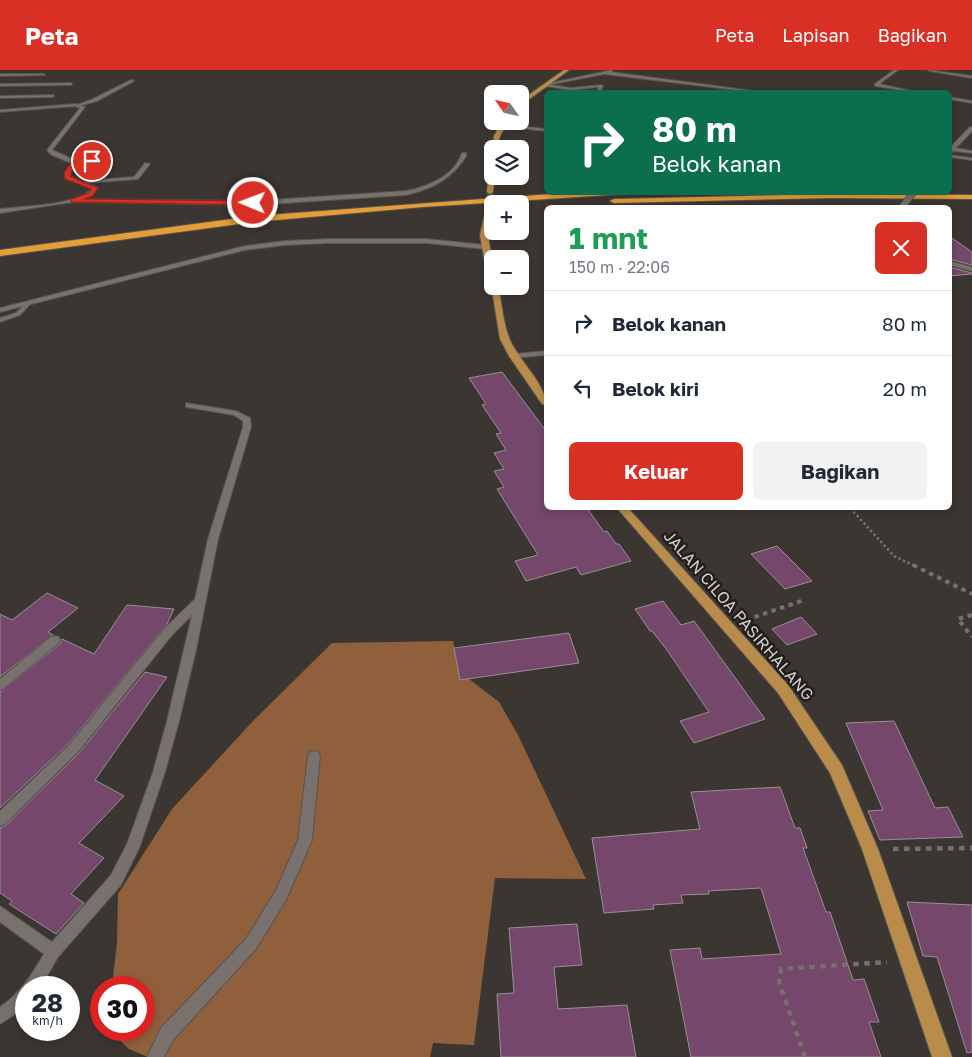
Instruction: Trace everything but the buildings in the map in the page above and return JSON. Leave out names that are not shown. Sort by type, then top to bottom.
[{"type":"highway","points":[[952,188],[972,188]]},
{"type":"highway","points":[[0,253],[254,220],[432,204],[577,195]]},
{"type":"highway","points":[[529,206],[683,199],[830,196],[972,197]]},
{"type":"highway","points":[[336,222],[484,209]]},
{"type":"highway","points":[[0,263],[173,240]]},
{"type":"main road","points":[[529,98],[568,70]]},
{"type":"main road","points":[[490,192],[491,185]]},
{"type":"main road","points":[[484,240],[486,250]]},
{"type":"main road","points":[[496,295],[505,339],[514,356],[544,399]]},
{"type":"main road","name":"JALAN CILOA PASIRHALANG","points":[[624,510],[729,626],[797,708],[836,770],[870,849],[942,1057]]},
{"type":"street","points":[[547,85],[616,70]]},
{"type":"street","points":[[896,70],[876,86],[899,90]]},
{"type":"street","points":[[930,70],[972,77]]},
{"type":"street","points":[[605,73],[743,90]]},
{"type":"street","points":[[0,75],[43,75]]},
{"type":"street","points":[[0,111],[79,105],[95,100],[132,81]]},
{"type":"street","points":[[0,85],[71,84]]},
{"type":"street","points":[[547,85],[571,89],[601,86],[599,90]]},
{"type":"street","points":[[0,97],[53,96]]},
{"type":"street","points":[[952,99],[972,102]]},
{"type":"street","points":[[79,105],[83,108],[49,150],[74,162],[111,160]]},
{"type":"street","points":[[529,127],[544,130]]},
{"type":"street","points":[[952,149],[957,140],[972,128]]},
{"type":"street","points":[[952,153],[972,152]]},
{"type":"street","points":[[952,153],[972,158]]},
{"type":"street","points":[[73,200],[253,203],[406,193],[427,188],[449,176],[459,166],[464,154]]},
{"type":"street","points":[[0,211],[73,200],[87,196],[95,189],[93,187],[67,177],[67,173],[74,162]]},
{"type":"street","points":[[80,182],[136,178],[147,164]]},
{"type":"street","points":[[903,205],[912,195]]},
{"type":"street","points":[[0,310],[245,248],[285,243],[396,240],[485,247]]},
{"type":"street","points":[[952,264],[972,269]]},
{"type":"street","points":[[0,320],[18,314],[28,303]]},
{"type":"street","points":[[514,356],[544,352]]},
{"type":"street","points":[[39,976],[53,952],[116,880],[133,846],[159,772],[173,721],[213,539],[247,427],[247,420],[236,413],[189,405]]},
{"type":"street","points":[[0,820],[74,748],[168,632],[199,602]]},
{"type":"street","points":[[0,685],[55,640]]},
{"type":"street","points":[[155,1057],[167,1034],[251,944],[281,895],[305,840],[314,756]]},
{"type":"street","points":[[0,913],[53,952]]},
{"type":"street","points":[[0,1016],[15,1006]]},
{"type":"path","points":[[852,510],[894,556],[972,594]]},
{"type":"path","points":[[729,626],[804,600]]},
{"type":"path","points":[[972,615],[958,619],[972,637]]},
{"type":"path","points":[[870,849],[972,848]]},
{"type":"path","points":[[805,1057],[779,982],[782,969],[910,961]]},
{"type":"shaded area","points":[[453,641],[460,672],[499,702],[518,735],[586,879],[495,878],[474,1045],[433,1043],[430,1057],[148,1057],[129,1049],[121,1041],[155,1041],[155,976],[113,976],[117,942],[118,894],[172,809],[253,721],[332,643]]},
{"type":"route","points":[[92,161],[74,162],[67,173],[69,179],[95,188],[91,194],[73,200],[253,203]]}]
